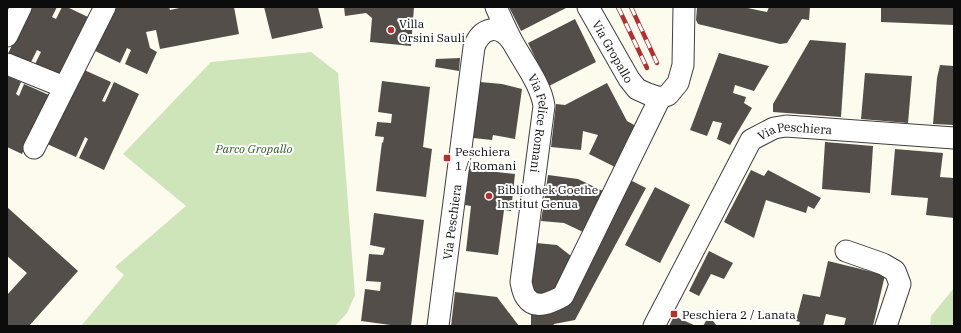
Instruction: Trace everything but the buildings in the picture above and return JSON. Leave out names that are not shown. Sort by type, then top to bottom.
[{"type":"street","points":[[7,36],[21,7]]},
{"type":"street","points":[[34,148],[105,7]]},
{"type":"street","name":"Via Felice Romani","points":[[496,7],[511,40],[534,80],[543,100],[544,106],[521,282],[525,296],[530,302],[539,305],[550,303],[563,296],[660,98]]},
{"type":"street","name":"Via Gropallo","points":[[588,7],[629,79],[637,89],[660,98]]},
{"type":"street","points":[[660,98],[668,95],[678,83],[683,64],[684,7]]},
{"type":"street","name":"Via Peschiera","points":[[438,326],[474,47],[480,36],[493,30],[506,33],[511,40]]},
{"type":"street","points":[[7,64],[64,87]]},
{"type":"street","name":"Via Peschiera","points":[[654,326],[751,140],[774,128],[786,126],[954,138]]},
{"type":"street","points":[[846,251],[883,264],[895,270],[900,284],[886,326]]},
{"type":"green space","name":"Parco Gropallo","points":[[311,52],[338,73],[355,295],[347,313],[335,326],[81,326],[124,275],[115,267],[186,206],[123,154],[211,62]]},
{"type":"green space","points":[[954,288],[954,326],[930,326],[931,316]]},
{"type":"railway","points":[[618,7],[647,68]]},
{"type":"railway","points":[[631,7],[657,63]]},
{"type":"place","name":"Villa Orsini Sauli","points":[[391,30]]},
{"type":"place","name":"Peschiera 1 / Romani","points":[[447,158]]},
{"type":"place","name":"Bibliothek Goethe Institut Genua","points":[[489,196]]},
{"type":"place","name":"Peschiera 2 / Lanata","points":[[674,314]]}]
